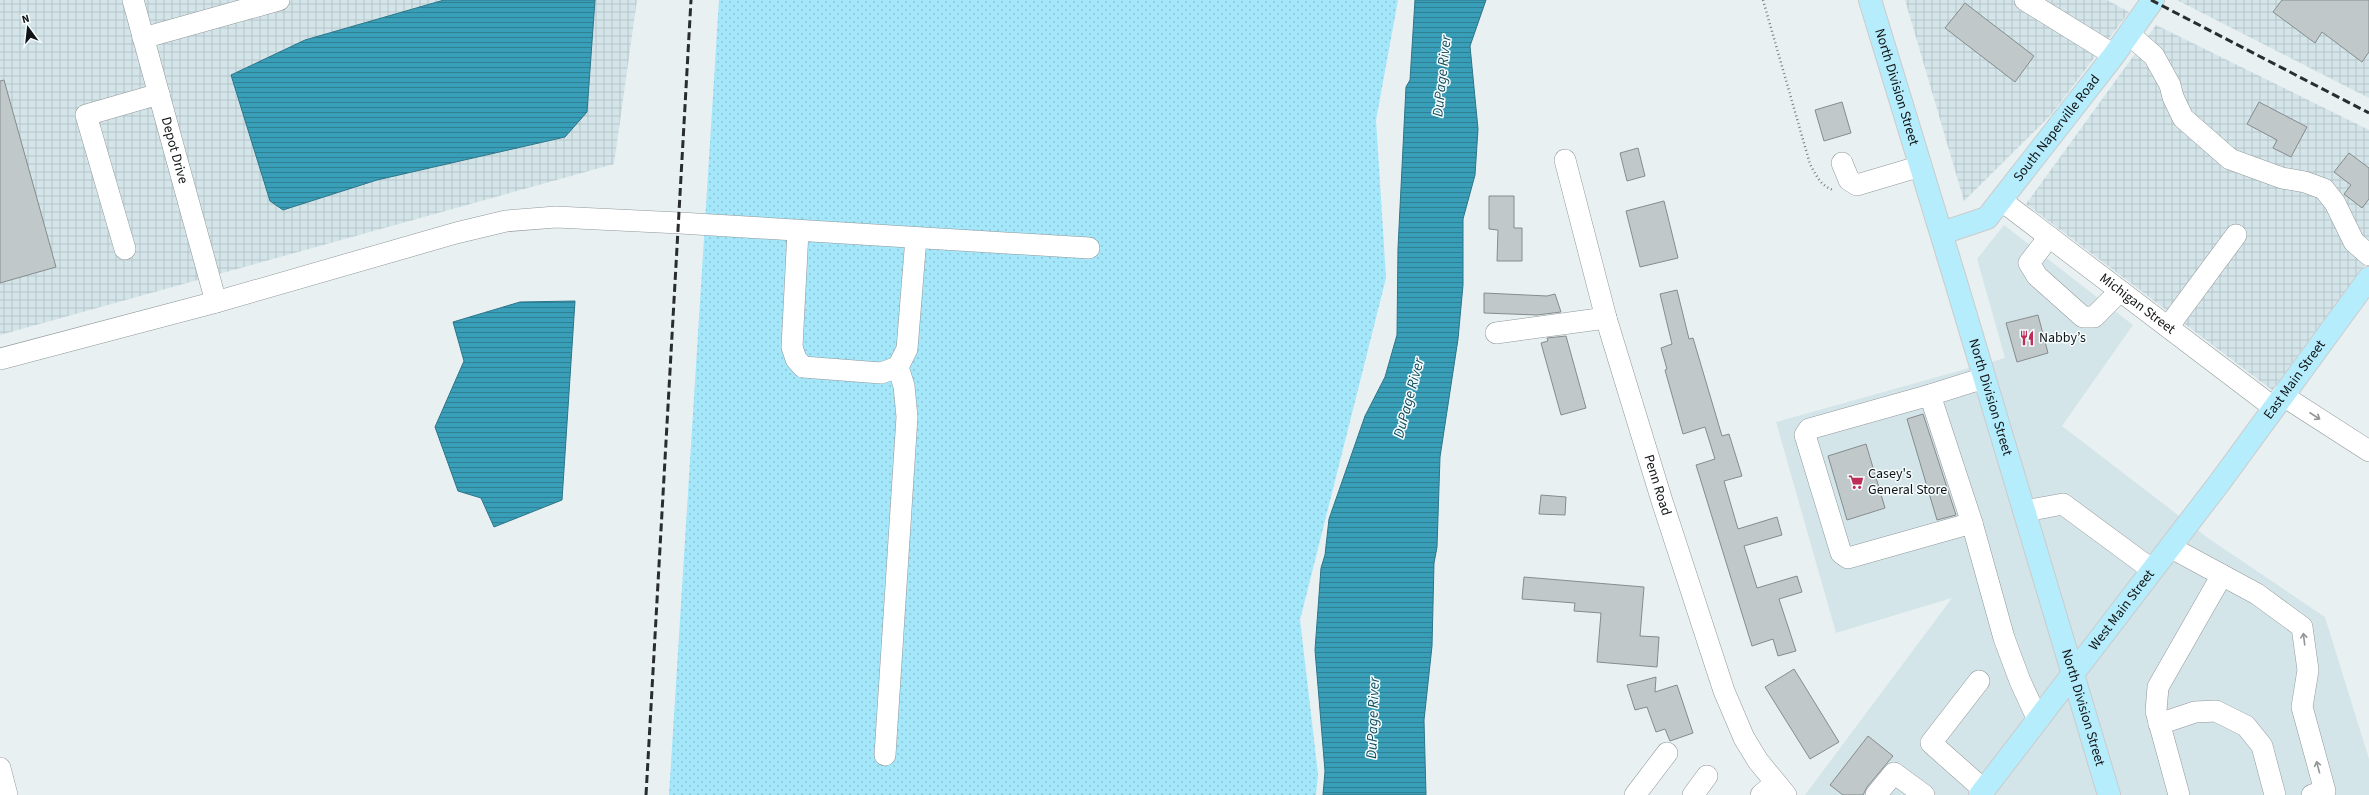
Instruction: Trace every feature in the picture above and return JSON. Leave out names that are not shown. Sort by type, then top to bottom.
[{"type":"main road","name":"North Division Street","points":[[1870,0],[1942,233],[1984,378],[2025,510],[2072,676],[2109,795]]},
{"type":"main road","name":"South Naperville Road","points":[[1942,233],[1987,218],[2002,201],[2114,55],[2154,0]]},
{"type":"main road","name":"East Main Street","points":[[2220,482],[2369,278]]},
{"type":"main road","name":"West Main Street","points":[[1982,792],[2072,676],[2151,569],[2170,547],[2220,482]]},
{"type":"street","name":"Depot Drive","points":[[132,0],[216,302]]},
{"type":"street","points":[[143,38],[279,0]]},
{"type":"street","points":[[2025,0],[2114,55]]},
{"type":"street","points":[[2129,34],[2154,56],[2170,85],[2173,97],[2183,118],[2230,159],[2282,178],[2305,182],[2324,189],[2335,203],[2354,242],[2369,255]]},
{"type":"street","points":[[125,249],[86,115],[158,94]]},
{"type":"street","name":"Penn Road","points":[[1565,160],[1606,318],[1662,501],[1724,691],[1744,738],[1774,791]]},
{"type":"street","points":[[1842,163],[1849,180],[1857,185],[1921,166]]},
{"type":"street","name":"Michigan Street","points":[[2002,201],[2168,327],[2278,401],[2369,451]]},
{"type":"street","points":[[0,359],[216,302],[456,233],[506,221],[556,217],[1089,248]]},
{"type":"street","points":[[798,231],[792,347],[796,359],[803,367],[881,373],[898,367],[907,349],[916,238]]},
{"type":"street","points":[[2168,327],[2236,235]]},
{"type":"street","points":[[2049,237],[2029,263],[2037,276],[2083,317],[2094,317],[2120,291]]},
{"type":"street","points":[[1496,333],[1606,318]]},
{"type":"street","points":[[885,755],[907,417],[904,386],[898,367]]},
{"type":"street","points":[[1972,523],[1848,558],[1841,553],[1806,435],[1810,430],[1984,378]]},
{"type":"street","points":[[1930,395],[1972,523],[2004,638],[2020,682],[2038,720]]},
{"type":"street","points":[[2025,510],[2063,504],[2151,569]]},
{"type":"street","points":[[2170,547],[2257,594],[2302,627],[2308,670],[2302,707],[2325,791],[2312,795]]},
{"type":"street","points":[[2179,795],[2156,710],[2158,688],[2222,575]]},
{"type":"street","points":[[1979,681],[1931,743],[1982,792]]},
{"type":"street","points":[[2159,724],[2195,712],[2216,710],[2246,726],[2262,746],[2275,795]]},
{"type":"street","points":[[1635,795],[1667,753]]},
{"type":"street","points":[[0,768],[7,795]]},
{"type":"street","points":[[1876,795],[1894,772],[1924,795]]},
{"type":"street","points":[[1693,795],[1707,776]]},
{"type":"path","points":[[1763,0],[1810,164],[1818,178],[1827,188],[1840,192],[1857,185]]},
{"type":"shaded area","points":[[0,0],[637,0],[614,164],[0,335]]},
{"type":"shaded area","points":[[719,0],[1398,0],[1376,120],[1386,278],[1300,620],[1318,774],[1316,795],[669,795]]},
{"type":"shaded area","points":[[1905,0],[2107,0],[2129,12],[2051,115],[1964,201]]},
{"type":"shaded area","points":[[2177,0],[2369,0],[2369,98]]},
{"type":"shaded area","points":[[2156,25],[2369,130],[2369,259],[2272,390],[2026,204]]},
{"type":"shaded area","points":[[2004,225],[2133,325],[2062,426],[2208,538],[2325,617],[2369,759],[2369,795],[1805,795],[1952,598],[1836,633],[1776,422],[2005,358],[1977,259]]},
{"type":"water","points":[[444,0],[595,0],[587,112],[565,137],[377,180],[283,210],[270,201],[231,75],[305,40]]},
{"type":"water","name":"DuPage River","points":[[1415,0],[1486,0],[1470,46],[1478,129],[1475,175],[1463,219],[1463,285],[1458,339],[1440,457],[1437,547],[1434,563],[1432,646],[1424,720],[1426,795],[1323,795],[1325,771],[1315,650],[1321,568],[1325,555],[1329,519],[1365,416],[1385,377],[1397,335],[1398,248],[1406,87],[1410,80]]},
{"type":"water","points":[[575,301],[562,500],[494,527],[481,498],[458,491],[435,427],[464,361],[453,322],[520,302]]},
{"type":"building","points":[[2282,0],[2369,0],[2369,52],[2362,62],[2322,32],[2315,43],[2273,12]]},
{"type":"building","points":[[1965,3],[2034,56],[2015,82],[1945,28]]},
{"type":"building","points":[[4,80],[56,267],[0,283],[0,81]]},
{"type":"building","points":[[1842,102],[1851,133],[1824,141],[1815,110]]},
{"type":"building","points":[[2259,102],[2307,127],[2291,157],[2273,148],[2277,140],[2247,124]]},
{"type":"building","points":[[1638,148],[1645,176],[1627,181],[1620,153]]},
{"type":"building","points":[[2349,153],[2369,168],[2369,199],[2362,208],[2344,194],[2351,185],[2334,172]]},
{"type":"building","points":[[1489,196],[1514,196],[1514,228],[1522,228],[1522,261],[1497,261],[1498,230],[1489,229]]},
{"type":"building","points":[[1664,201],[1678,258],[1640,267],[1626,211]]},
{"type":"building","points":[[1677,290],[1689,339],[1693,338],[1722,436],[1729,434],[1742,476],[1724,481],[1738,529],[1777,517],[1782,535],[1744,546],[1757,588],[1797,576],[1802,592],[1779,599],[1796,651],[1778,656],[1773,639],[1752,646],[1696,465],[1715,459],[1705,427],[1683,434],[1665,370],[1667,369],[1661,348],[1672,344],[1660,294]]},
{"type":"building","points":[[1484,293],[1547,296],[1555,294],[1561,312],[1537,315],[1484,313]]},
{"type":"building","name":"Nabby’s","points":[[2038,315],[2048,353],[2017,362],[2006,323]]},
{"type":"building","points":[[1566,336],[1586,408],[1561,415],[1541,343],[1548,341],[1547,338]]},
{"type":"building","name":"Casey's General Store","points":[[1923,414],[1956,515],[1937,520],[1907,419]]},
{"type":"building","name":"Casey's General Store","points":[[1866,444],[1885,508],[1847,520],[1828,456]]},
{"type":"building","points":[[1541,495],[1566,497],[1565,515],[1539,514]]},
{"type":"building","points":[[1524,577],[1644,587],[1640,636],[1659,637],[1657,667],[1597,662],[1601,613],[1574,611],[1575,603],[1522,599]]},
{"type":"building","points":[[1794,669],[1839,742],[1810,759],[1765,687]]},
{"type":"building","points":[[1656,677],[1655,692],[1677,685],[1693,733],[1670,741],[1665,729],[1656,732],[1647,707],[1635,710],[1627,685]]},
{"type":"building","points":[[1868,736],[1893,756],[1867,787],[1863,795],[1843,795],[1830,785]]},
{"type":"railway","points":[[646,795],[691,0]]},
{"type":"railway","points":[[2151,0],[2369,113]]},
{"type":"place","name":"Nabby’s","points":[[2027,338]]},
{"type":"place","name":"Casey's General Store","points":[[1856,482]]}]
